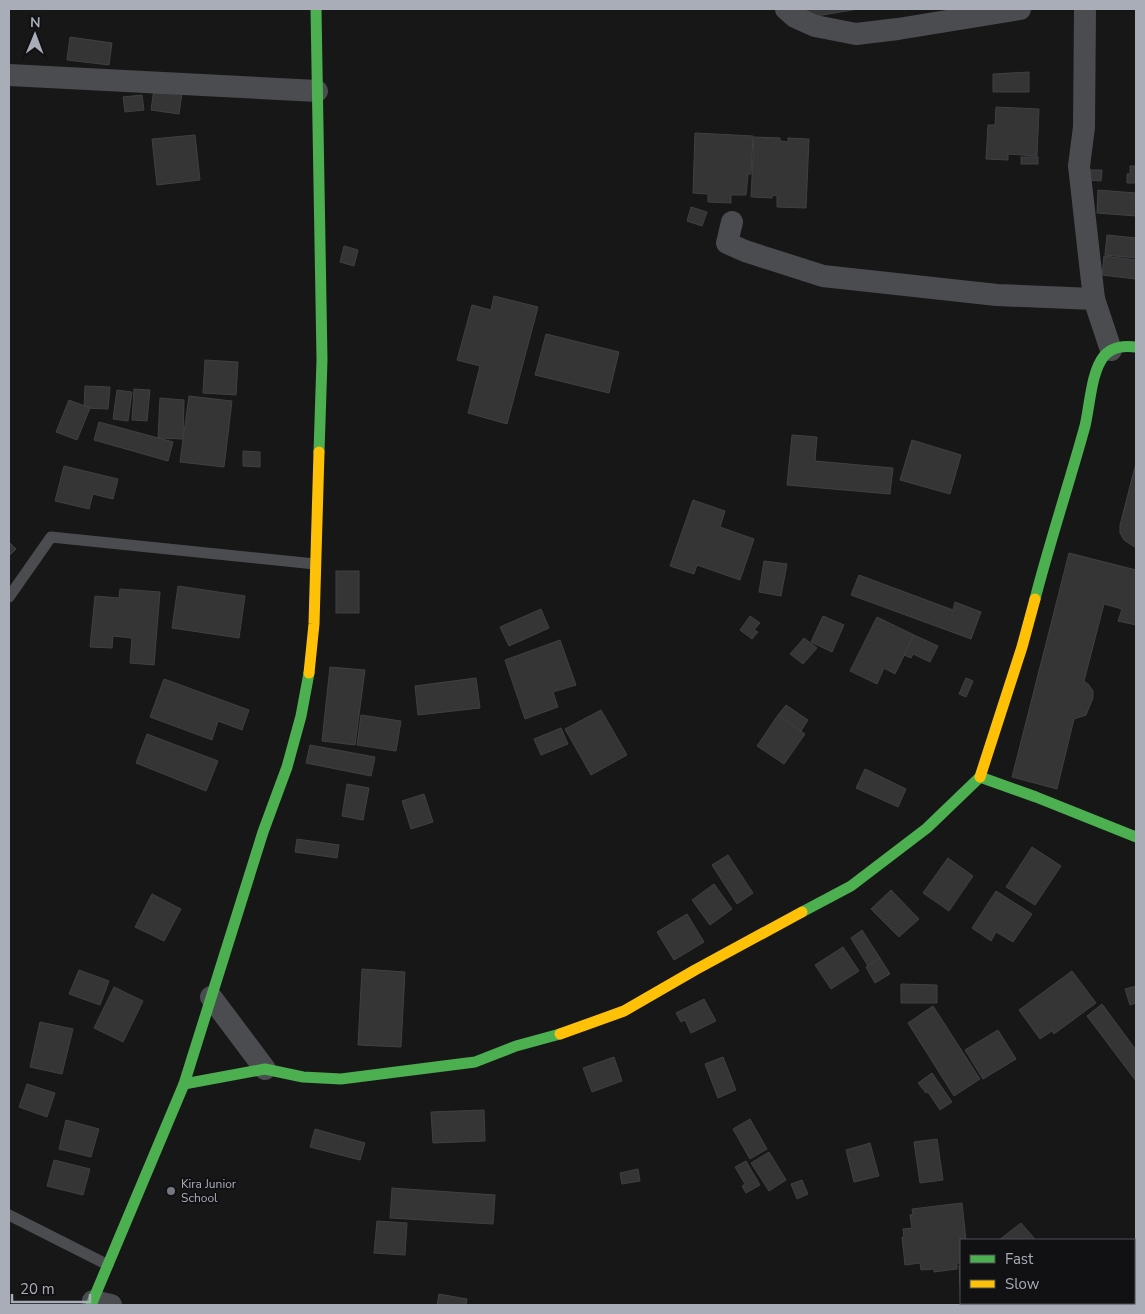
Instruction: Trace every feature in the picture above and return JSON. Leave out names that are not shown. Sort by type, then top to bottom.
[{"type":"street","points":[[98,1304],[108,1265],[184,1084],[263,832],[287,766],[301,716],[310,670],[314,624],[322,360],[316,9]]},
{"type":"street","points":[[786,9],[795,17],[815,26],[856,34],[1020,9]]},
{"type":"street","points":[[1085,9],[1084,127],[1079,166],[1094,299],[1112,350]]},
{"type":"street","points":[[9,75],[318,91]]},
{"type":"street","points":[[732,222],[727,242],[744,251],[823,276],[997,296],[1094,299]]},
{"type":"street","points":[[184,1084],[265,1070],[303,1077],[341,1079],[475,1062],[516,1046],[573,1031],[624,1011],[695,970],[850,886],[927,828],[980,777],[1022,647],[1048,549],[1080,441],[1096,372],[1104,356],[1112,350],[1121,346],[1136,347]]},
{"type":"street","points":[[980,777],[1036,797],[1136,838]]},
{"type":"street","points":[[211,997],[265,1070]]},
{"type":"lane","points":[[9,597],[51,537],[315,564]]},
{"type":"lane","points":[[9,1216],[108,1265]]},
{"type":"building","points":[[804,9],[858,9],[805,18]]},
{"type":"building","points":[[70,37],[112,43],[109,65],[67,60]]},
{"type":"building","points":[[1029,72],[1029,92],[993,92],[993,74]]},
{"type":"building","points":[[154,89],[182,93],[179,114],[151,110]]},
{"type":"building","points":[[142,95],[144,110],[125,112],[123,97]]},
{"type":"building","points":[[996,107],[1039,109],[1037,156],[1008,154],[1008,160],[986,159],[988,125],[995,125]]},
{"type":"building","points":[[695,133],[753,136],[751,174],[748,174],[746,195],[731,195],[731,203],[708,202],[708,194],[693,193]]},
{"type":"building","points":[[195,135],[200,180],[157,185],[152,139]]},
{"type":"building","points":[[754,137],[780,138],[780,141],[788,142],[788,138],[809,139],[806,208],[777,207],[777,196],[772,195],[772,198],[751,197]]},
{"type":"building","points":[[1021,157],[1038,157],[1038,164],[1021,164]]},
{"type":"building","points":[[1130,166],[1136,166],[1136,183],[1127,183],[1127,174],[1130,174]]},
{"type":"building","points":[[1089,170],[1102,170],[1101,181],[1088,180]]},
{"type":"building","points":[[1098,190],[1136,193],[1136,216],[1097,213]]},
{"type":"building","points":[[691,207],[707,212],[702,226],[687,221]]},
{"type":"building","points":[[1107,235],[1136,238],[1136,258],[1105,255]]},
{"type":"building","points":[[344,246],[358,250],[354,266],[340,262]]},
{"type":"building","points":[[1104,256],[1136,260],[1136,279],[1102,275]]},
{"type":"building","points":[[494,296],[538,307],[507,424],[468,413],[480,366],[457,360],[472,305],[491,310]]},
{"type":"building","points":[[546,334],[619,352],[609,393],[535,375]]},
{"type":"building","points":[[205,360],[238,362],[236,395],[203,393]]},
{"type":"building","points":[[85,386],[110,387],[108,409],[84,408]]},
{"type":"building","points":[[134,389],[150,390],[147,421],[132,420]]},
{"type":"building","points":[[117,390],[132,392],[128,421],[113,419]]},
{"type":"building","points":[[189,396],[232,401],[224,467],[180,462]]},
{"type":"building","points":[[160,398],[184,400],[183,439],[158,438]]},
{"type":"building","points":[[69,400],[90,408],[77,440],[56,432]]},
{"type":"building","points":[[99,422],[173,442],[168,461],[94,440]]},
{"type":"building","points":[[792,435],[817,437],[815,461],[893,468],[890,494],[787,485]]},
{"type":"building","points":[[912,440],[961,455],[950,494],[900,480]]},
{"type":"building","points":[[243,451],[260,452],[260,467],[243,466]]},
{"type":"building","points":[[1136,463],[1136,547],[1124,540],[1120,533],[1120,525]]},
{"type":"building","points":[[64,466],[118,479],[113,499],[93,494],[89,509],[55,501]]},
{"type":"building","points":[[693,500],[725,511],[720,527],[754,539],[740,580],[697,565],[694,574],[670,566]]},
{"type":"building","points":[[9,542],[16,549],[9,556]]},
{"type":"building","points":[[1069,553],[1136,570],[1136,625],[1118,621],[1122,609],[1104,604],[1084,681],[1093,691],[1093,698],[1086,715],[1074,719],[1057,789],[1012,777]]},
{"type":"building","points":[[764,561],[787,564],[781,596],[759,592]]},
{"type":"building","points":[[336,571],[359,571],[359,613],[336,613]]},
{"type":"building","points":[[859,575],[953,610],[955,602],[981,612],[971,639],[851,595]]},
{"type":"building","points":[[178,586],[245,596],[239,638],[172,628]]},
{"type":"building","points":[[120,589],[160,592],[154,665],[130,663],[132,638],[113,636],[112,648],[90,647],[95,596],[119,598]]},
{"type":"building","points":[[541,609],[549,628],[509,646],[500,627]]},
{"type":"building","points":[[750,616],[760,623],[754,630],[758,632],[752,639],[740,630]]},
{"type":"building","points":[[823,616],[844,625],[832,652],[811,642]]},
{"type":"building","points":[[877,617],[914,635],[895,674],[884,668],[877,684],[850,671]]},
{"type":"building","points":[[914,635],[938,646],[930,662],[913,654],[911,658],[904,655]]},
{"type":"building","points":[[804,638],[817,648],[803,664],[790,654]]},
{"type":"building","points":[[560,640],[576,685],[553,692],[558,707],[525,719],[505,660]]},
{"type":"building","points":[[330,667],[365,670],[355,745],[322,741]]},
{"type":"building","points":[[476,678],[480,708],[418,715],[415,686]]},
{"type":"building","points":[[966,678],[973,681],[966,697],[959,694]]},
{"type":"building","points":[[164,679],[249,710],[242,730],[218,721],[212,740],[150,717]]},
{"type":"building","points":[[786,705],[808,720],[801,731],[778,715]]},
{"type":"building","points":[[601,710],[627,755],[591,775],[565,729]]},
{"type":"building","points":[[361,715],[401,721],[396,751],[357,745]]},
{"type":"building","points":[[778,715],[805,734],[784,764],[757,746]]},
{"type":"building","points":[[561,728],[568,744],[541,755],[534,739]]},
{"type":"building","points":[[147,734],[218,761],[206,791],[136,763]]},
{"type":"building","points":[[310,745],[375,757],[371,776],[306,763]]},
{"type":"building","points":[[865,769],[906,789],[898,807],[856,788]]},
{"type":"building","points":[[347,784],[369,788],[363,820],[342,816]]},
{"type":"building","points":[[424,794],[433,822],[411,829],[402,801]]},
{"type":"building","points":[[297,839],[339,845],[337,858],[295,852]]},
{"type":"building","points":[[1032,847],[1061,866],[1035,905],[1006,887]]},
{"type":"building","points":[[728,855],[753,893],[737,904],[712,865]]},
{"type":"building","points":[[948,858],[973,876],[949,911],[923,893]]},
{"type":"building","points":[[714,884],[732,909],[710,925],[692,900]]},
{"type":"building","points":[[891,890],[919,919],[899,937],[871,909]]},
{"type":"building","points":[[996,891],[1032,914],[1013,942],[996,932],[991,941],[972,928]]},
{"type":"building","points":[[152,894],[181,909],[164,941],[135,927]]},
{"type":"building","points":[[687,914],[704,942],[674,960],[657,932]]},
{"type":"building","points":[[862,930],[880,958],[868,966],[851,938]]},
{"type":"building","points":[[843,947],[859,971],[831,989],[815,965]]},
{"type":"building","points":[[880,958],[890,974],[875,983],[866,967]]},
{"type":"building","points":[[362,969],[405,972],[401,1047],[358,1045]]},
{"type":"building","points":[[79,970],[109,981],[100,1005],[69,994]]},
{"type":"building","points":[[1072,971],[1096,1003],[1054,1034],[1052,1031],[1040,1039],[1019,1010]]},
{"type":"building","points":[[901,984],[937,985],[937,1003],[901,1003]]},
{"type":"building","points":[[1136,986],[1136,1003],[1130,1005],[1125,989]]},
{"type":"building","points":[[114,987],[143,1001],[123,1042],[94,1028]]},
{"type":"building","points":[[704,999],[716,1021],[691,1033],[685,1020],[681,1022],[676,1013]]},
{"type":"building","points":[[1102,1004],[1136,1050],[1136,1081],[1087,1016]]},
{"type":"building","points":[[933,1006],[980,1079],[954,1096],[908,1023]]},
{"type":"building","points":[[40,1022],[73,1029],[62,1074],[30,1067]]},
{"type":"building","points":[[998,1030],[1016,1059],[983,1079],[965,1050]]},
{"type":"building","points":[[614,1057],[622,1081],[592,1092],[583,1068]]},
{"type":"building","points":[[723,1057],[736,1090],[718,1098],[705,1064]]},
{"type":"building","points":[[932,1073],[952,1102],[940,1110],[928,1092],[926,1093],[918,1083]]},
{"type":"building","points":[[27,1084],[55,1093],[47,1117],[19,1107]]},
{"type":"building","points":[[484,1110],[485,1141],[433,1143],[431,1112]]},
{"type":"building","points":[[750,1119],[767,1149],[750,1159],[733,1129]]},
{"type":"building","points":[[66,1120],[99,1129],[91,1157],[59,1149]]},
{"type":"building","points":[[315,1129],[365,1143],[360,1160],[310,1147]]},
{"type":"building","points":[[937,1139],[943,1180],[920,1183],[914,1142]]},
{"type":"building","points":[[870,1143],[879,1176],[854,1182],[846,1150]]},
{"type":"building","points":[[769,1152],[786,1180],[769,1191],[751,1163]]},
{"type":"building","points":[[54,1160],[90,1169],[83,1195],[47,1186]]},
{"type":"building","points":[[746,1161],[760,1185],[746,1193],[742,1186],[745,1184],[735,1167]]},
{"type":"building","points":[[638,1169],[640,1181],[622,1184],[620,1173]]},
{"type":"building","points":[[802,1180],[808,1194],[797,1199],[791,1184]]},
{"type":"building","points":[[392,1188],[495,1195],[493,1224],[390,1218]]},
{"type":"building","points":[[962,1203],[966,1239],[960,1239],[960,1263],[957,1263],[957,1269],[934,1272],[934,1269],[921,1270],[920,1263],[905,1265],[903,1229],[912,1228],[910,1215],[913,1214],[912,1209]]},
{"type":"building","points":[[377,1221],[407,1223],[405,1255],[374,1253]]},
{"type":"building","points":[[1021,1223],[1034,1238],[1033,1239],[1000,1239]]},
{"type":"building","points":[[439,1294],[467,1299],[466,1305],[437,1305]]},
{"type":"building","points":[[961,1304],[984,1304],[984,1305]]},
{"type":"traffic: fast","points":[[316,9],[322,360],[319,452]]},
{"type":"traffic: fast","points":[[1035,599],[1085,426],[1096,371],[1104,356],[1111,350],[1123,347],[1136,347]]},
{"type":"traffic: fast","points":[[91,1305],[184,1084],[263,832],[287,767],[301,716],[309,673]]},
{"type":"traffic: fast","points":[[802,912],[851,886],[927,828],[980,777],[1136,837]]},
{"type":"traffic: fast","points":[[184,1084],[265,1069],[303,1077],[341,1079],[475,1062],[516,1046],[560,1034]]},
{"type":"traffic: slow","points":[[309,673],[314,624],[319,452]]},
{"type":"traffic: slow","points":[[980,777],[1022,647],[1035,599]]},
{"type":"traffic: slow","points":[[560,1034],[624,1011],[802,912]]},
{"type":"place","name":"Kira Junior School","points":[[171,1191]]}]
